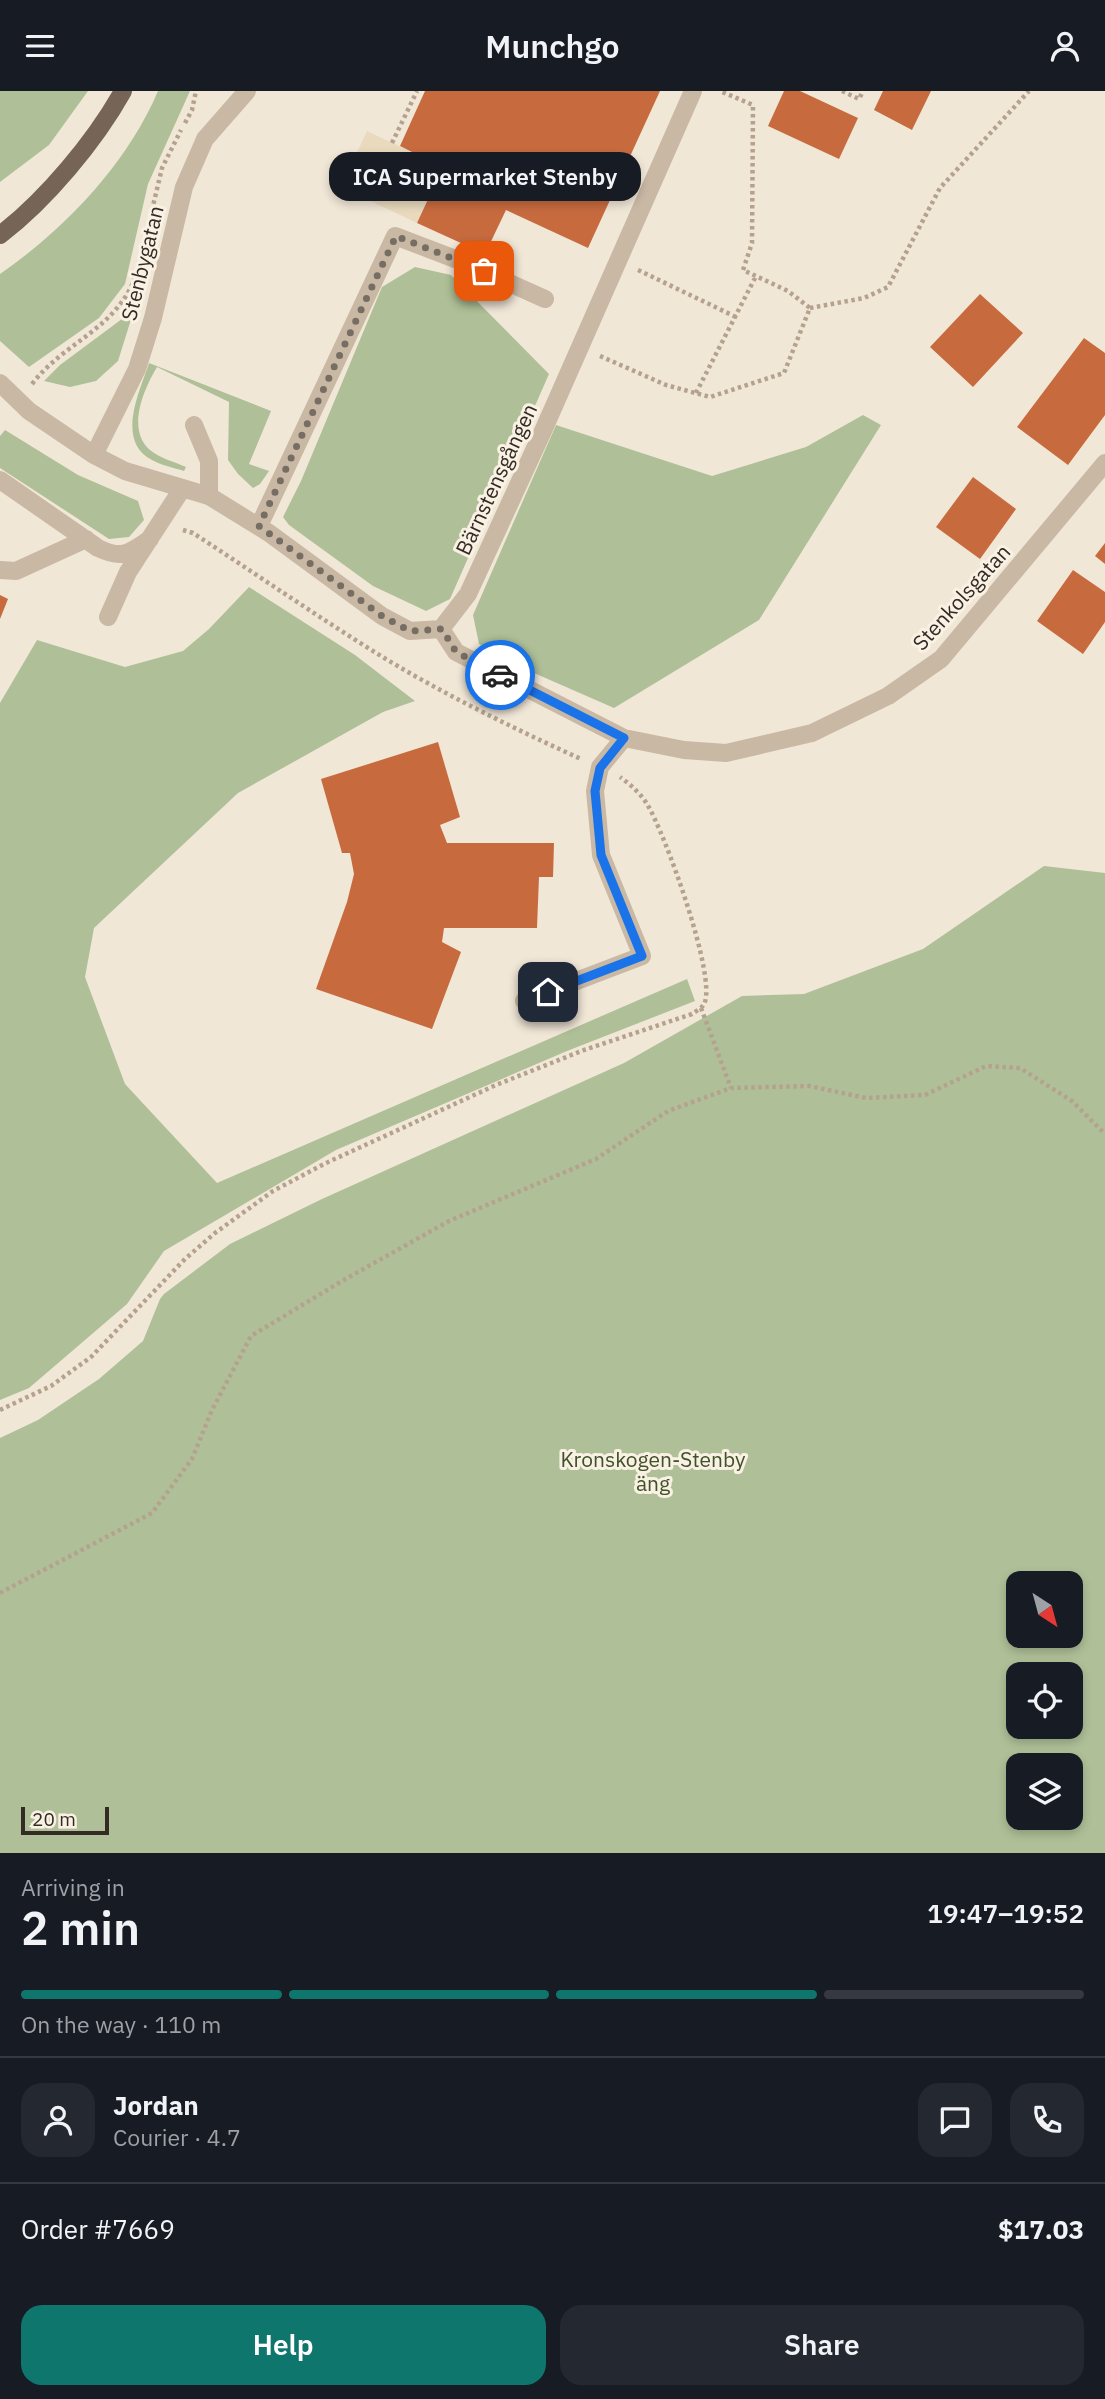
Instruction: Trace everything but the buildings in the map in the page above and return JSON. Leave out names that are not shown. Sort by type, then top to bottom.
[{"type":"main road","points":[[0,235],[15,224],[75,161],[123,91]]},
{"type":"street","name":"Stenbygatan","points":[[94,455],[137,369],[153,318],[184,187],[205,139],[247,91]]},
{"type":"street","name":"Bärnstensgången","points":[[442,629],[468,594],[693,91]]},
{"type":"street","points":[[259,526],[396,236],[463,262],[545,299]]},
{"type":"street","points":[[0,383],[29,411],[94,455],[125,471],[209,496],[259,526],[382,616],[410,631],[442,629]]},
{"type":"street","points":[[194,425],[209,461],[209,496]]},
{"type":"street","name":"Stenkolsgatan","points":[[442,629],[456,652],[624,738],[684,750],[726,753],[812,733],[888,696],[941,659],[1105,463]]},
{"type":"street","points":[[0,480],[98,548],[118,555],[130,553],[150,539]]},
{"type":"street","points":[[108,617],[128,572],[182,489]]},
{"type":"street","points":[[0,570],[16,571],[86,539]]},
{"type":"street","points":[[524,1000],[642,956],[601,855],[595,791],[600,768],[624,738]]},
{"type":"path","points":[[144,243],[162,168],[192,110],[196,91]]},
{"type":"path","points":[[392,143],[417,91]]},
{"type":"path","points":[[720,91],[752,105],[752,243],[743,270],[788,291],[810,308],[864,298],[888,287],[940,188],[1029,91]]},
{"type":"path","points":[[842,91],[859,99],[863,91]]},
{"type":"path","points":[[618,260],[736,317]]},
{"type":"path","points":[[18,401],[46,365],[111,317],[126,299],[139,267]]},
{"type":"path","points":[[696,393],[756,276]]},
{"type":"path","points":[[580,347],[666,385],[710,397],[784,373],[810,308]]},
{"type":"path","points":[[0,1410],[51,1386],[91,1357],[185,1259],[215,1233],[273,1191],[326,1163],[496,1085],[584,1050],[692,1014],[701,1008],[706,996],[700,953],[679,878],[665,842],[640,794],[617,775],[488,715],[434,686],[381,655],[193,533],[179,529],[166,530],[150,539]]},
{"type":"path","points":[[701,1008],[731,1089]]},
{"type":"path","points":[[0,1593],[152,1513],[191,1459],[212,1410],[251,1336],[342,1280],[449,1221],[596,1159],[668,1111],[731,1089],[809,1086],[866,1098],[925,1095],[986,1066],[1020,1068],[1072,1101],[1105,1134]]},
{"type":"green space","points":[[0,91],[88,91],[49,145],[0,182]]},
{"type":"green space","points":[[158,91],[190,91],[148,184],[125,284],[99,318],[29,367],[0,341],[0,274],[48,237],[92,193],[129,144]]},
{"type":"green space","points":[[415,267],[451,275],[549,374],[450,599],[426,611],[373,586],[289,525],[283,517],[301,481],[382,287]]},
{"type":"green space","points":[[134,310],[118,361],[96,381],[70,387],[44,381],[60,365]]},
{"type":"green space","points":[[149,363],[271,411],[249,464],[269,471],[260,484],[253,488],[228,460],[229,402],[157,367],[143,397],[138,420],[139,431],[150,450],[162,458],[186,467],[184,471],[163,465],[141,452],[132,428],[133,415]]},
{"type":"green space","points":[[863,415],[881,425],[759,620],[614,708],[518,666],[479,644],[473,615],[556,425],[712,476],[806,447]]},
{"type":"green space","points":[[5,430],[78,475],[138,501],[144,520],[129,537],[109,539],[0,468],[0,436]]},
{"type":"green space","points":[[249,587],[355,655],[415,701],[383,712],[238,793],[94,928],[85,977],[125,1084],[217,1183],[687,979],[695,1001],[567,1051],[336,1150],[164,1251],[127,1304],[29,1388],[0,1400],[0,703],[37,640],[125,667],[183,651],[209,629]]},
{"type":"green space","name":"Kronskogen-Stenby äng","points":[[1044,866],[1105,873],[1105,1853],[0,1853],[0,1438],[38,1420],[99,1379],[143,1341],[164,1294],[230,1244],[322,1199],[624,1063],[742,996],[804,994],[923,949]]},
{"type":"shaded area","points":[[367,131],[422,157],[415,173],[436,182],[417,223],[341,187]]},
{"type":"way so far","points":[[484,271],[396,236],[259,526],[382,616],[410,631],[442,629],[456,652],[500,675]]},
{"type":"place","name":"ICA Supermarket Stenby","points":[[484,271]]},
{"type":"route","points":[[500,675],[624,738],[600,768],[595,791],[601,855],[642,956],[548,992]]}]
